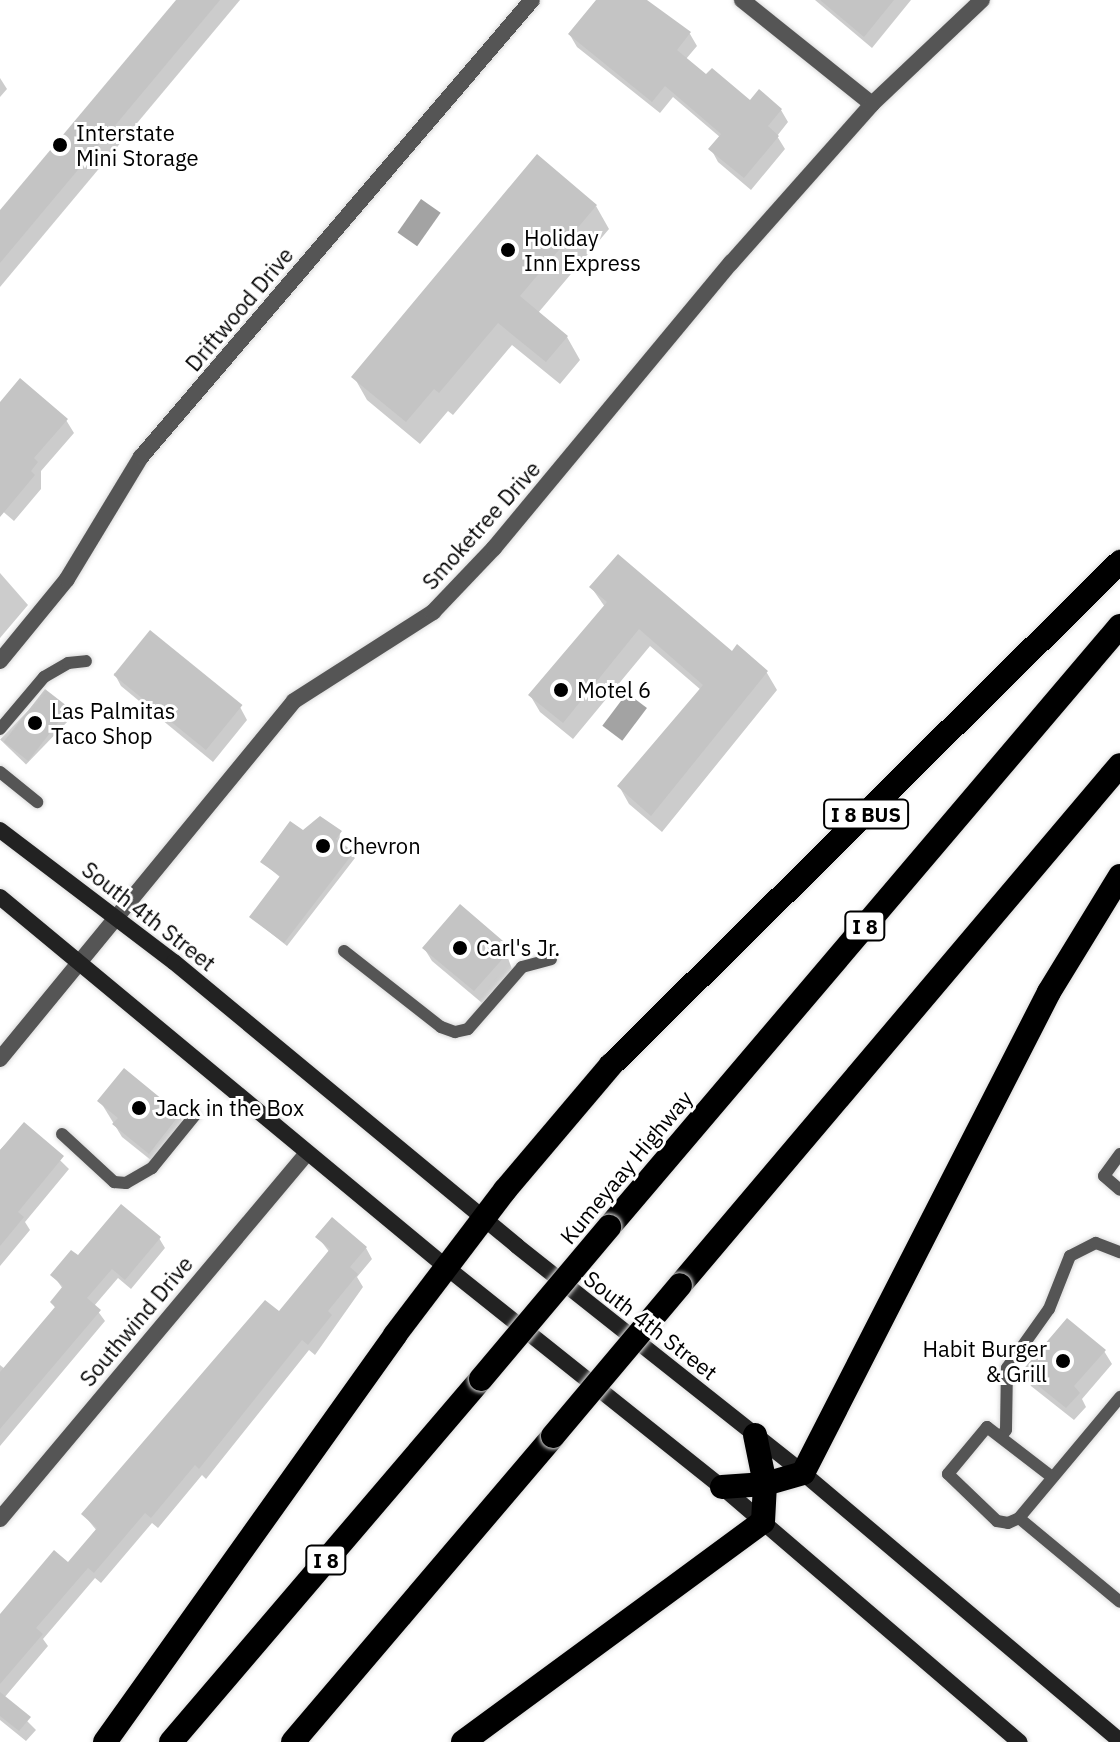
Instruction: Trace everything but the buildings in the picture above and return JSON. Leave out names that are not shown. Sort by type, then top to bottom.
[{"type":"highway","name":"I 8 BUS","points":[[483,1218],[611,1065],[1120,562]]},
{"type":"highway","name":"Kumeyaay Highway","points":[[171,1742],[1120,626]]},
{"type":"highway","points":[[293,1742],[1120,765]]},
{"type":"highway","points":[[722,1487],[765,1484],[803,1473],[1049,992],[1120,876]]},
{"type":"highway","points":[[105,1742],[483,1218]]},
{"type":"highway","points":[[463,1742],[763,1522],[765,1484],[755,1435]]},
{"type":"main road","name":"South 4th Street","points":[[0,830],[118,918],[483,1218],[803,1473],[1120,1741]]},
{"type":"main road","points":[[0,897],[446,1267],[722,1487],[1020,1742]]},
{"type":"street","name":"Driftwood Drive","points":[[0,661],[67,579],[141,457],[532,0]]},
{"type":"street","points":[[742,0],[872,104]]},
{"type":"street","name":"Smoketree Drive","points":[[0,1059],[294,701],[313,684],[433,612],[482,561],[731,263],[872,104],[982,0]]},
{"type":"street","name":"Southwind Drive","points":[[0,1519],[307,1153]]},
{"type":"lane","points":[[0,729],[44,677],[68,663],[86,661]]},
{"type":"lane","points":[[0,772],[37,802]]},
{"type":"lane","points":[[344,951],[441,1027],[455,1032],[468,1029],[522,967],[551,959]]},
{"type":"lane","points":[[62,1134],[114,1182],[126,1183],[152,1168],[195,1115]]},
{"type":"lane","points":[[1120,1154],[1104,1176],[1120,1190]]},
{"type":"lane","points":[[1002,1435],[1006,1430],[1007,1368],[1049,1309],[1070,1256],[1096,1243],[1120,1252]]},
{"type":"lane","points":[[1052,1477],[1002,1435],[987,1427],[980,1430],[948,1474],[997,1521],[1019,1518],[1120,1397]]},
{"type":"lane","points":[[1019,1518],[1120,1602]]},
{"type":"shaded area","points":[[421,199],[441,213],[417,246],[397,233]]},
{"type":"shaded area","points":[[627,693],[647,708],[622,741],[602,726]]},
{"type":"place","name":"Interstate Mini Storage","points":[[60,145]]},
{"type":"place","name":"Holiday Inn Express","points":[[508,250]]},
{"type":"place","name":"Motel 6","points":[[561,690]]},
{"type":"place","name":"Las Palmitas Taco Shop","points":[[35,723]]},
{"type":"place","name":"Chevron","points":[[323,846]]},
{"type":"place","name":"Carl's Jr.","points":[[460,948]]},
{"type":"place","name":"Jack in the Box","points":[[139,1108]]},
{"type":"place","name":"Habit Burger & Grill","points":[[1063,1361]]}]
